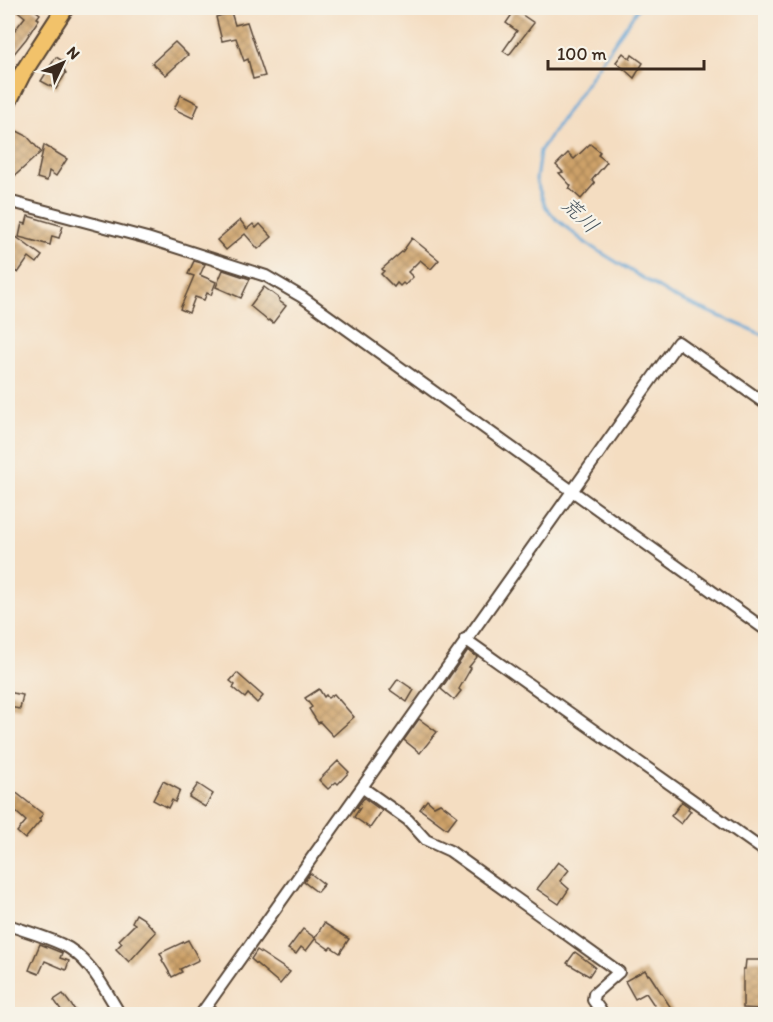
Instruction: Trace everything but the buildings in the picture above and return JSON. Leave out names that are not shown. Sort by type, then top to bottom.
[{"type":"main road","points":[[8,102],[22,74],[62,9]]},
{"type":"street","points":[[8,201],[147,238],[266,276],[302,297],[765,630]]},
{"type":"street","points":[[201,1014],[678,342],[765,404]]},
{"type":"street","points":[[465,639],[765,852]]},
{"type":"street","points":[[363,788],[408,819],[426,840],[450,850],[619,972],[594,994],[593,1000],[603,1014]]},
{"type":"street","points":[[8,925],[61,944],[71,950],[95,974],[120,1014]]},
{"type":"waterway","name":"荒川","points":[[638,8],[540,151],[536,180],[545,206],[556,219],[587,244],[672,296],[766,336]]}]
